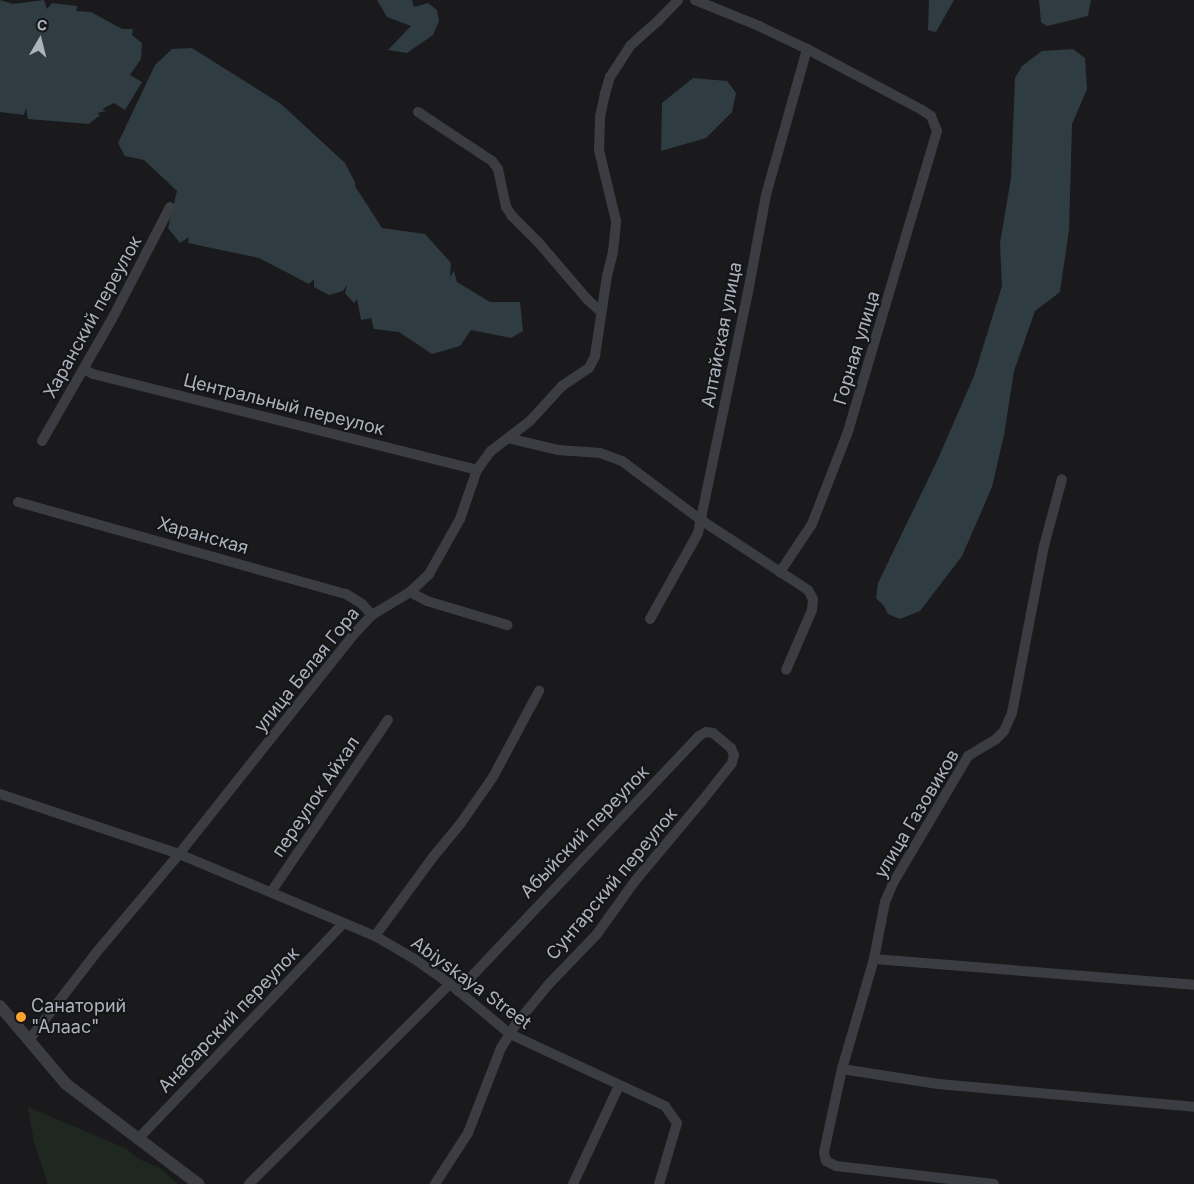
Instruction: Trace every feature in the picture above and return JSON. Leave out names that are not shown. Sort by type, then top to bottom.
[{"type":"street","name":"улица Белая Гора","points":[[29,1040],[96,953],[179,854],[372,615],[410,592],[429,574],[448,544],[460,519],[477,470],[491,451],[530,421],[562,386],[589,368],[595,356],[601,312],[613,252],[616,221],[599,150],[600,117],[605,94],[610,77],[630,45],[658,21],[678,0]]},
{"type":"street","points":[[695,0],[759,26],[807,49]]},
{"type":"street","name":"Горная улица","points":[[780,572],[802,543],[812,524],[849,429],[937,131],[935,122],[922,110],[807,49]]},
{"type":"street","name":"Алтайская улица","points":[[650,619],[698,533],[766,195],[807,49]]},
{"type":"street","points":[[418,112],[492,162],[502,178],[506,207],[512,216],[601,312]]},
{"type":"street","name":"Харанский переулок","points":[[42,441],[84,369],[170,207]]},
{"type":"street","name":"Центральный переулок","points":[[84,369],[92,374],[477,470]]},
{"type":"street","points":[[508,438],[558,450],[600,453],[622,461],[701,520],[808,590],[813,599],[812,610],[786,670]]},
{"type":"street","name":"улица Газовиков","points":[[994,1184],[836,1166],[826,1161],[824,1152],[826,1135],[842,1069],[874,958],[885,902],[893,883],[968,756],[996,739],[1004,731],[1012,713],[1044,546],[1062,478]]},
{"type":"street","name":"Харанская","points":[[18,502],[346,594],[362,604],[372,615]]},
{"type":"street","points":[[410,592],[427,601],[507,625]]},
{"type":"street","points":[[375,936],[433,857],[462,822],[493,777],[539,691]]},
{"type":"street","name":"переулок Айхал","points":[[271,892],[388,720]]},
{"type":"street","name":"Абыйский переулок","points":[[249,1184],[454,987],[699,736],[706,732],[722,739],[731,748],[734,755],[732,762]]},
{"type":"street","name":"Сунтарский переулок","points":[[435,1184],[468,1133],[501,1048],[510,1034],[548,985],[597,934],[634,881],[702,802],[732,762]]},
{"type":"street","name":"Abiyskaya Street","points":[[0,794],[179,854],[375,936],[413,958],[454,987],[510,1034],[665,1106],[673,1114],[677,1123],[659,1184]]},
{"type":"street","name":"Анабарский переулок","points":[[138,1139],[343,924]]},
{"type":"street","points":[[874,958],[1194,985]]},
{"type":"street","points":[[3,1012],[66,1084],[198,1184]]},
{"type":"street","points":[[842,1069],[938,1084],[1194,1107]]},
{"type":"street","points":[[573,1184],[619,1086]]},
{"type":"shaded area","points":[[0,0],[13,4],[44,0],[47,9],[52,3],[77,6],[76,11],[91,12],[122,29],[133,29],[132,35],[142,43],[141,59],[130,75],[142,82],[125,110],[114,103],[102,109],[106,111],[97,113],[100,115],[89,124],[28,119],[26,107],[24,115],[0,112]]},
{"type":"shaded area","points":[[377,0],[412,0],[414,7],[428,3],[437,10],[439,21],[433,35],[407,53],[388,50],[411,26],[387,17]]},
{"type":"shaded area","points":[[929,0],[954,0],[936,32],[928,30]]},
{"type":"shaded area","points":[[1039,0],[1091,0],[1088,16],[1047,26],[1041,22]]},
{"type":"shaded area","points":[[192,48],[281,104],[345,163],[355,182],[355,186],[382,228],[425,234],[451,263],[450,277],[454,271],[457,282],[490,302],[520,302],[523,331],[511,338],[471,330],[460,346],[432,354],[399,332],[374,329],[371,318],[361,320],[357,299],[354,303],[345,293],[347,285],[343,291],[329,295],[314,287],[314,279],[309,284],[259,258],[188,243],[189,237],[180,243],[168,228],[177,191],[144,160],[125,156],[118,143],[155,65],[172,49]]},
{"type":"shaded area","points":[[1073,49],[1085,58],[1087,89],[1072,124],[1069,230],[1060,292],[1035,311],[1014,371],[1004,435],[992,487],[962,556],[920,611],[900,619],[888,614],[884,606],[876,598],[878,583],[937,461],[974,376],[1002,286],[1000,243],[1011,178],[1015,78],[1022,66],[1042,51]]},
{"type":"shaded area","points":[[693,78],[727,81],[736,93],[732,112],[706,138],[661,151],[662,103]]},
{"type":"shaded area","points":[[28,1107],[125,1148],[141,1160],[160,1168],[178,1184],[48,1184],[34,1142]]},
{"type":"place","name":"Санаторий \"Алаас\"","points":[[21,1017]]}]
